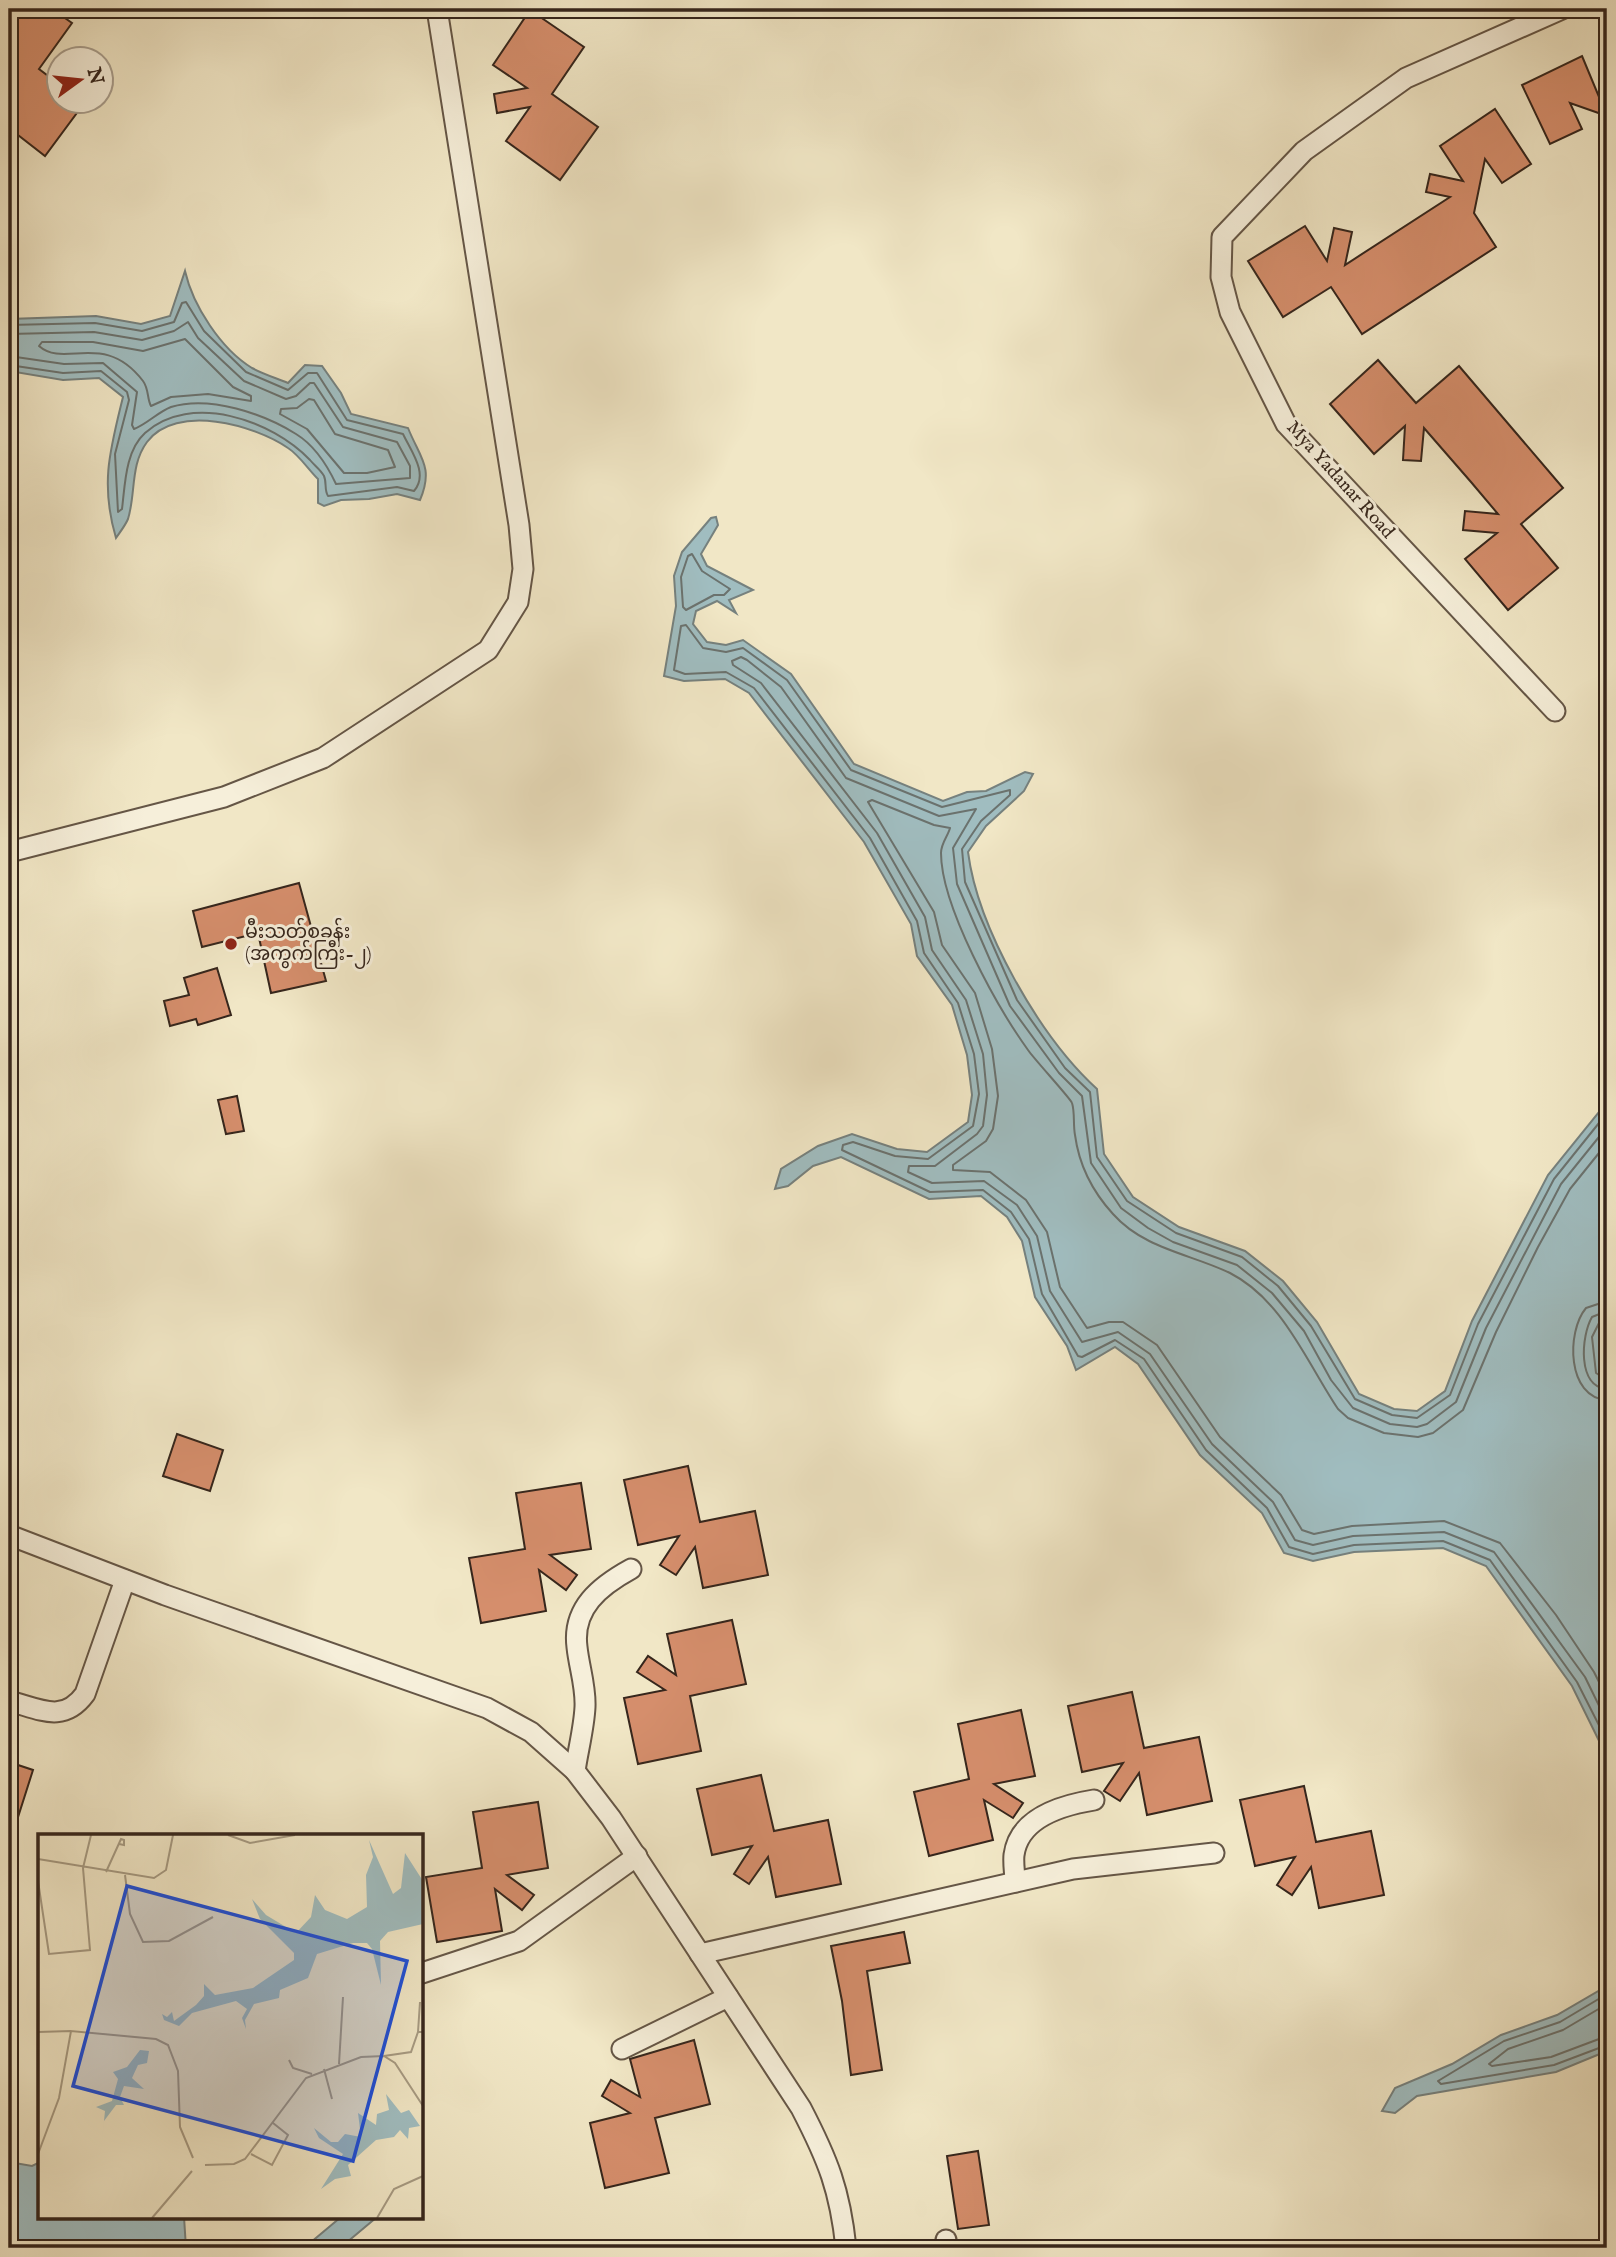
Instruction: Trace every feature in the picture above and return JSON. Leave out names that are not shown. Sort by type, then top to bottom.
[{"type":"street","points":[[9,852],[224,797],[323,758],[488,650],[518,602],[523,569],[519,525],[437,9]]},
{"type":"street","name":"Mya Yadanar Road","points":[[1555,711],[1286,424],[1230,312],[1221,278],[1222,237],[1304,151],[1406,78],[1563,9]]},
{"type":"street","points":[[9,1535],[125,1580],[487,1708],[531,1732],[575,1771],[611,1818],[801,2108],[827,2157],[841,2202],[846,2248]]},
{"type":"street","points":[[575,1771],[585,1706],[576,1646],[578,1621],[588,1600],[609,1581],[631,1569]]},
{"type":"street","points":[[9,1702],[61,1714],[75,1707],[85,1694],[125,1580]]},
{"type":"street","points":[[1015,1882],[1014,1854],[1019,1839],[1034,1822],[1059,1806],[1094,1800]]},
{"type":"street","points":[[700,1954],[1073,1869],[1213,1853]]},
{"type":"street","points":[[424,1972],[519,1941],[636,1856]]},
{"type":"street","points":[[622,2049],[728,1997]]},
{"type":"water","points":[[185,271],[194,298],[210,326],[230,350],[252,368],[288,383],[305,365],[322,366],[341,393],[351,414],[408,428],[426,471],[420,500],[397,494],[341,500],[324,506],[318,503],[318,479],[300,458],[274,440],[237,426],[216,422],[177,423],[160,430],[142,451],[138,460],[128,519],[116,538],[111,519],[108,484],[111,451],[123,397],[99,378],[63,380],[9,371],[9,319],[96,316],[141,324],[170,316]]},
{"type":"water","points":[[716,517],[718,525],[701,554],[707,566],[753,590],[729,600],[736,613],[717,601],[696,611],[693,624],[707,642],[726,645],[743,640],[791,674],[854,764],[943,801],[967,792],[986,791],[1025,772],[1033,774],[1024,791],[986,826],[968,852],[984,914],[1015,980],[1054,1041],[1097,1089],[1104,1154],[1133,1197],[1179,1227],[1245,1251],[1283,1281],[1317,1322],[1359,1394],[1394,1409],[1417,1411],[1445,1391],[1472,1321],[1548,1175],[1607,1102],[1607,1321],[1600,1349],[1601,1364],[1607,1377],[1607,1757],[1572,1686],[1486,1566],[1443,1548],[1354,1552],[1313,1561],[1284,1553],[1262,1513],[1200,1455],[1138,1364],[1115,1347],[1076,1370],[1067,1346],[1035,1297],[1022,1241],[1007,1217],[981,1196],[929,1199],[841,1157],[813,1166],[788,1186],[775,1189],[781,1169],[818,1146],[852,1134],[897,1149],[927,1152],[968,1122],[972,1095],[967,1055],[952,1005],[917,956],[911,924],[864,842],[749,693],[725,679],[684,681],[664,676],[676,606],[674,576],[682,552],[711,518]]},
{"type":"water","points":[[1607,1986],[1607,2051],[1556,2072],[1417,2096],[1395,2113],[1382,2111],[1395,2088],[1452,2064],[1501,2035],[1557,2015]]},
{"type":"water","points":[[9,2162],[32,2166],[38,2163],[38,2218],[184,2218],[186,2248],[9,2248]]},
{"type":"water","points":[[340,2218],[376,2218],[340,2248],[304,2248]]},
{"type":"building","points":[[9,9],[52,9],[72,23],[56,46],[46,46],[46,59],[39,69],[46,74],[46,116],[75,116],[45,156],[9,128]]},
{"type":"building","points":[[530,10],[584,47],[552,94],[598,127],[560,180],[506,141],[530,107],[497,113],[494,94],[527,88],[493,65]]},
{"type":"building","points":[[1582,56],[1607,116],[1570,103],[1582,129],[1550,144],[1522,85]]},
{"type":"building","points":[[1495,109],[1531,164],[1502,183],[1485,159],[1474,213],[1496,247],[1362,334],[1331,287],[1283,317],[1248,261],[1305,226],[1327,261],[1334,228],[1352,232],[1345,265],[1450,197],[1426,192],[1430,174],[1463,181],[1440,146]]},
{"type":"building","points":[[1378,360],[1416,403],[1459,366],[1563,488],[1521,524],[1558,568],[1508,610],[1465,559],[1497,533],[1463,530],[1465,511],[1498,514],[1471,482],[1424,428],[1421,461],[1403,460],[1405,426],[1374,454],[1330,404]]},
{"type":"building","points":[[299,883],[326,981],[271,993],[258,933],[202,947],[193,911]]},
{"type":"building","points":[[217,968],[231,1015],[198,1025],[196,1019],[170,1026],[164,1001],[189,995],[184,978]]},
{"type":"building","points":[[237,1096],[244,1131],[226,1134],[218,1100]]},
{"type":"building","points":[[177,1434],[223,1450],[210,1491],[163,1476]]},
{"type":"building","points":[[688,1466],[700,1522],[755,1511],[768,1575],[703,1588],[695,1547],[676,1575],[660,1565],[679,1536],[638,1545],[624,1480]]},
{"type":"building","points":[[581,1483],[591,1549],[550,1555],[577,1575],[566,1590],[539,1570],[546,1611],[481,1623],[469,1558],[525,1549],[516,1493]]},
{"type":"building","points":[[732,1620],[746,1684],[690,1696],[701,1751],[638,1764],[624,1698],[665,1690],[637,1672],[648,1656],[676,1675],[667,1634]]},
{"type":"building","points":[[1132,1692],[1144,1748],[1199,1737],[1212,1801],[1147,1815],[1139,1773],[1120,1801],[1104,1791],[1123,1763],[1082,1772],[1068,1706]]},
{"type":"building","points":[[1021,1710],[1035,1776],[994,1784],[1023,1803],[1013,1818],[984,1800],[993,1840],[929,1856],[914,1792],[969,1779],[958,1724]]},
{"type":"building","points":[[9,1762],[33,1770],[12,1836],[9,1835]]},
{"type":"building","points":[[761,1775],[774,1831],[828,1820],[841,1884],[776,1897],[768,1857],[749,1884],[734,1874],[752,1846],[712,1855],[697,1789]]},
{"type":"building","points":[[1304,1786],[1316,1842],[1371,1831],[1384,1895],[1319,1908],[1311,1867],[1292,1895],[1277,1885],[1295,1857],[1255,1866],[1240,1800]]},
{"type":"building","points":[[538,1802],[548,1868],[507,1875],[534,1895],[522,1910],[495,1889],[502,1931],[437,1942],[426,1877],[482,1868],[473,1812]]},
{"type":"building","points":[[904,1932],[910,1963],[867,1971],[882,2070],[851,2075],[842,2001],[831,1946]]},
{"type":"building","points":[[694,2040],[710,2104],[655,2118],[669,2173],[605,2188],[590,2123],[630,2113],[602,2096],[611,2080],[640,2097],[630,2059]]},
{"type":"building","points":[[978,2151],[989,2225],[958,2229],[947,2156]]},
{"type":"place","name":"မီးသတ်စခန်း (အကွက်ကြီး-၂)","points":[[231,944]]}]
